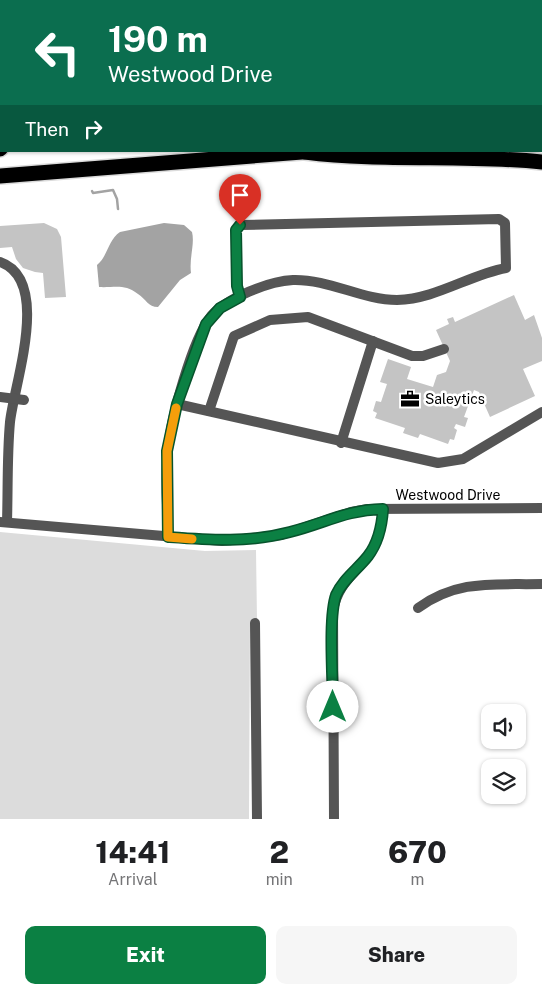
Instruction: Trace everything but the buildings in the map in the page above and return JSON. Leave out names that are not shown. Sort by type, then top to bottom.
[{"type":"highway","points":[[0,176],[309,152],[327,155],[476,157],[542,162]]},
{"type":"street","points":[[168,537],[167,451],[177,404],[206,324],[220,308],[266,285],[293,280],[322,282],[386,298],[418,298],[506,268],[506,223],[500,220],[240,225],[236,230],[237,286],[240,297]]},
{"type":"street","points":[[0,262],[10,267],[21,281],[26,292],[25,345],[19,399],[9,445],[4,522]]},
{"type":"street","points":[[209,411],[234,336],[270,320],[308,317],[396,351],[418,356],[444,349]]},
{"type":"street","points":[[341,442],[373,342]]},
{"type":"street","points":[[0,397],[19,399]]},
{"type":"street","points":[[177,404],[408,458],[438,463],[449,463],[484,448],[542,412]]},
{"type":"street","name":"Westwood Drive","points":[[4,522],[222,541],[260,538],[301,529],[351,512],[383,509],[542,508]]},
{"type":"street","points":[[334,819],[334,610],[336,594],[348,576],[369,556],[379,536],[383,509]]},
{"type":"street","points":[[418,608],[448,590],[464,586],[542,584]]},
{"type":"street","points":[[255,623],[256,819]]},
{"type":"shaded area","points":[[164,223],[184,225],[192,232],[191,273],[180,280],[158,307],[149,304],[141,296],[128,288],[99,287],[97,265],[104,257],[116,235],[120,232]]},
{"type":"shaded area","points":[[0,532],[205,551],[256,550],[257,621],[250,621],[249,819],[0,819]]},
{"type":"waterway","points":[[92,191],[93,193],[113,190],[117,199],[118,209]]},
{"type":"slow traffic","points":[[176,408],[167,451],[168,537],[192,539]]},
{"type":"place","name":"Saleytics","points":[[410,399]]},
{"type":"route","points":[[240,225],[236,230],[237,286],[240,297],[220,308],[206,324],[196,347],[173,416],[167,451],[168,537],[222,541],[254,539],[301,529],[358,510],[383,509],[379,536],[369,556],[348,576],[336,594],[334,610],[333,707]]}]
